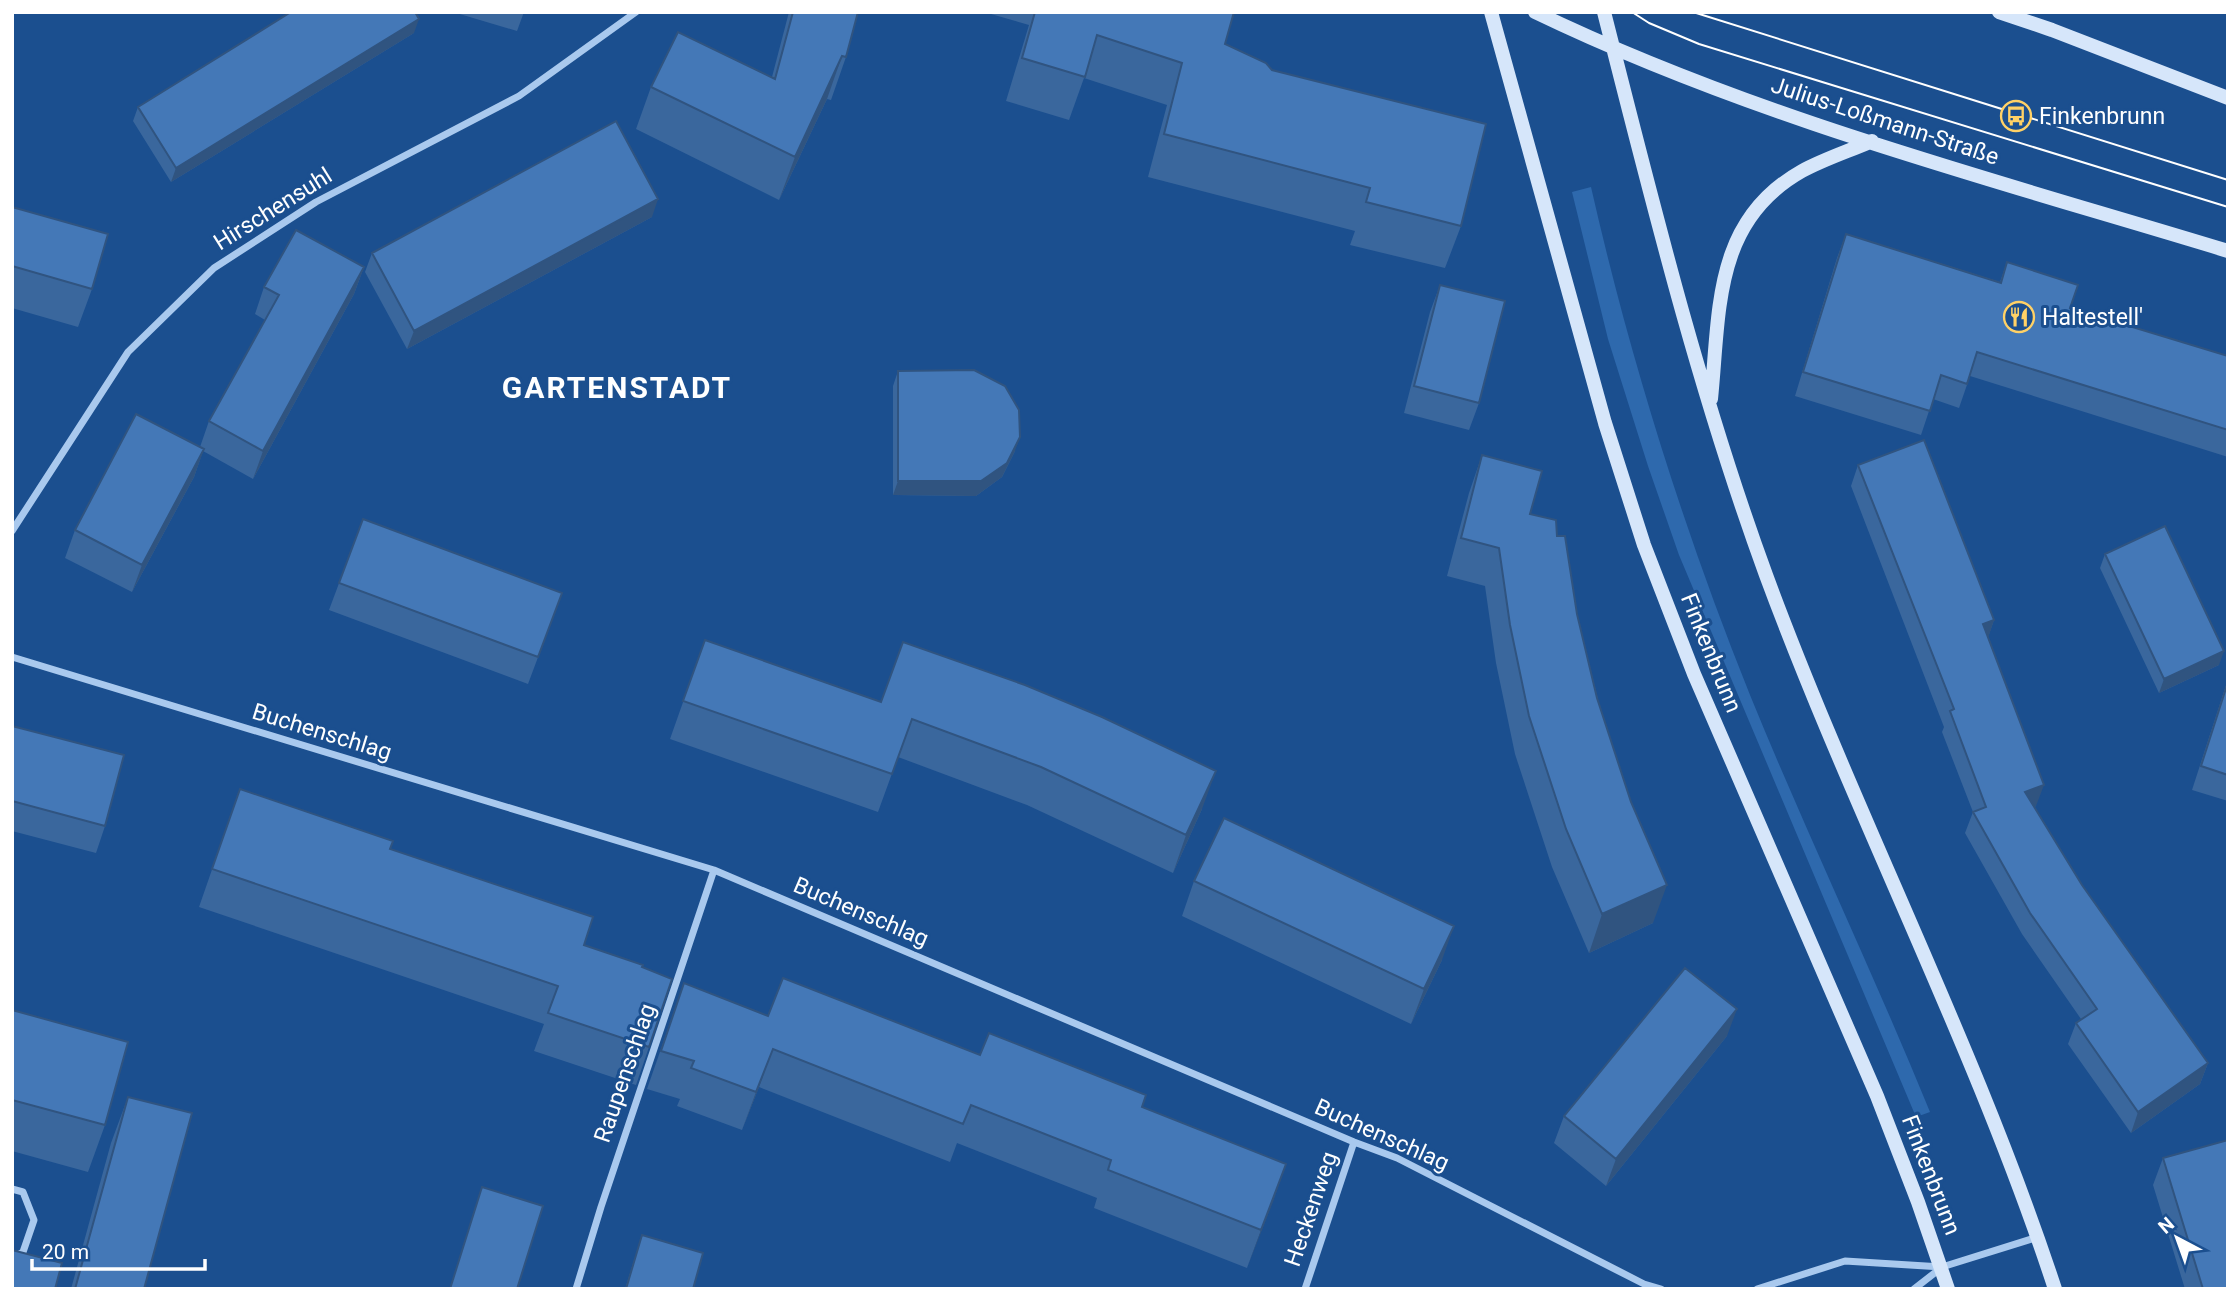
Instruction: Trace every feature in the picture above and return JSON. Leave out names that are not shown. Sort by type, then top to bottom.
[{"type":"main road","name":"Finkenbrunn","points":[[1491,12],[1588,363],[1644,545],[1694,674],[1877,1096],[1948,1289]]},
{"type":"main road","name":"Julius-Loßmann-Straße","points":[[1535,12],[1613,47],[1767,107],[2228,251]]},
{"type":"main road","points":[[1604,12],[1644,170],[1710,407],[1767,577],[1829,731],[1988,1106],[2055,1289]]},
{"type":"main road","points":[[1999,12],[2228,98]]},
{"type":"main road","points":[[1710,407],[1723,286],[1734,243],[1753,213],[1783,184],[1803,170],[1872,141]]},
{"type":"street","name":"Hirschensuhl","points":[[12,530],[128,352],[214,268],[316,202],[519,96],[636,12]]},
{"type":"street","name":"Buchenschlag","points":[[12,657],[714,870],[1397,1158],[1644,1284],[1661,1289]]},
{"type":"street","name":"Raupenschlag","points":[[576,1289],[714,870]]},
{"type":"street","name":"Heckenweg","points":[[1305,1289],[1354,1142]]},
{"type":"street","points":[[12,1189],[23,1192],[34,1220],[23,1252],[12,1258]]},
{"type":"street","points":[[1913,1289],[1942,1267],[2038,1237]]},
{"type":"street","points":[[1757,1289],[1845,1261],[1942,1267]]},
{"type":"shaded area","points":[[1591,187],[1641,380],[1703,571],[1750,695],[1930,1112],[1916,1117],[1679,555],[1608,339],[1572,192]]},
{"type":"building","points":[[291,12],[415,12],[419,19],[176,168],[138,107]]},
{"type":"building","points":[[793,12],[858,12],[846,57],[842,56],[795,157],[651,87],[678,32],[775,79]]},
{"type":"building","points":[[1035,12],[1234,12],[1225,44],[1266,63],[1272,70],[1486,124],[1461,226],[1366,202],[1370,188],[1164,134],[1182,63],[1097,35],[1085,77],[1022,58]]},
{"type":"building","points":[[616,121],[658,199],[414,331],[372,253]]},
{"type":"building","points":[[12,207],[108,234],[92,289],[12,266]]},
{"type":"building","points":[[296,230],[364,267],[263,451],[209,421],[279,295],[264,287]]},
{"type":"building","points":[[1846,234],[2001,283],[2007,262],[2078,285],[2070,308],[2228,356],[2228,430],[1977,352],[1967,384],[1941,375],[1930,411],[1803,372]]},
{"type":"building","points":[[1440,285],[1505,301],[1479,403],[1414,386]]},
{"type":"building","points":[[974,370],[1005,386],[1019,410],[1020,437],[1007,463],[981,481],[898,481],[898,371]]},
{"type":"building","points":[[136,414],[204,449],[142,565],[75,530]]},
{"type":"building","points":[[1924,440],[1994,620],[1983,624],[2044,785],[2025,792],[2082,885],[2208,1063],[2138,1112],[2076,1023],[2097,1009],[2030,913],[1973,812],[1986,807],[1950,711],[1954,709],[1858,465]]},
{"type":"building","points":[[1482,455],[1542,471],[1530,514],[1556,520],[1557,536],[1565,536],[1577,614],[1597,698],[1631,802],[1667,885],[1602,914],[1566,829],[1529,716],[1510,625],[1499,548],[1461,538]]},
{"type":"building","points":[[363,519],[562,593],[538,657],[339,583]]},
{"type":"building","points":[[2165,526],[2224,651],[2164,679],[2105,554]]},
{"type":"building","points":[[705,640],[881,702],[903,642],[1025,685],[1102,717],[1216,771],[1186,835],[1041,767],[912,719],[892,774],[683,701]]},
{"type":"building","points":[[2228,682],[2228,775],[2201,766]]},
{"type":"building","points":[[12,726],[124,755],[105,826],[12,801]]},
{"type":"building","points":[[240,789],[393,841],[390,849],[593,917],[584,945],[643,965],[642,967],[672,979],[649,1047],[548,1013],[558,986],[212,869]]},
{"type":"building","points":[[1224,818],[1454,926],[1424,989],[1194,881]]},
{"type":"building","points":[[1685,968],[1737,1009],[1616,1159],[1564,1116]]},
{"type":"building","points":[[783,978],[980,1055],[989,1033],[1146,1095],[1142,1107],[1286,1164],[1261,1230],[1108,1170],[1111,1160],[971,1105],[963,1124],[773,1049],[756,1092],[691,1068],[694,1061],[661,1051],[684,983],[768,1016]]},
{"type":"building","points":[[12,1010],[128,1042],[105,1125],[12,1100]]},
{"type":"building","points":[[128,1097],[192,1113],[144,1289],[75,1289]]},
{"type":"building","points":[[2228,1140],[2228,1289],[2203,1289],[2163,1158]]},
{"type":"building","points":[[482,1187],[543,1206],[517,1289],[450,1289]]},
{"type":"building","points":[[642,1235],[703,1253],[693,1289],[626,1289]]},
{"type":"building","points":[[12,1250],[62,1263],[55,1289],[12,1289]]},
{"type":"tram line","points":[[1632,12],[1649,23],[1699,44],[2228,207]]},
{"type":"tram line","points":[[1693,12],[2228,180]]},
{"type":"place","name":"Finkenbrunn","points":[[2016,116]]},
{"type":"place","name":"Haltestell'","points":[[2019,317]]},
{"type":"district","name":"GARTENSTADT","points":[[617,387]]}]
